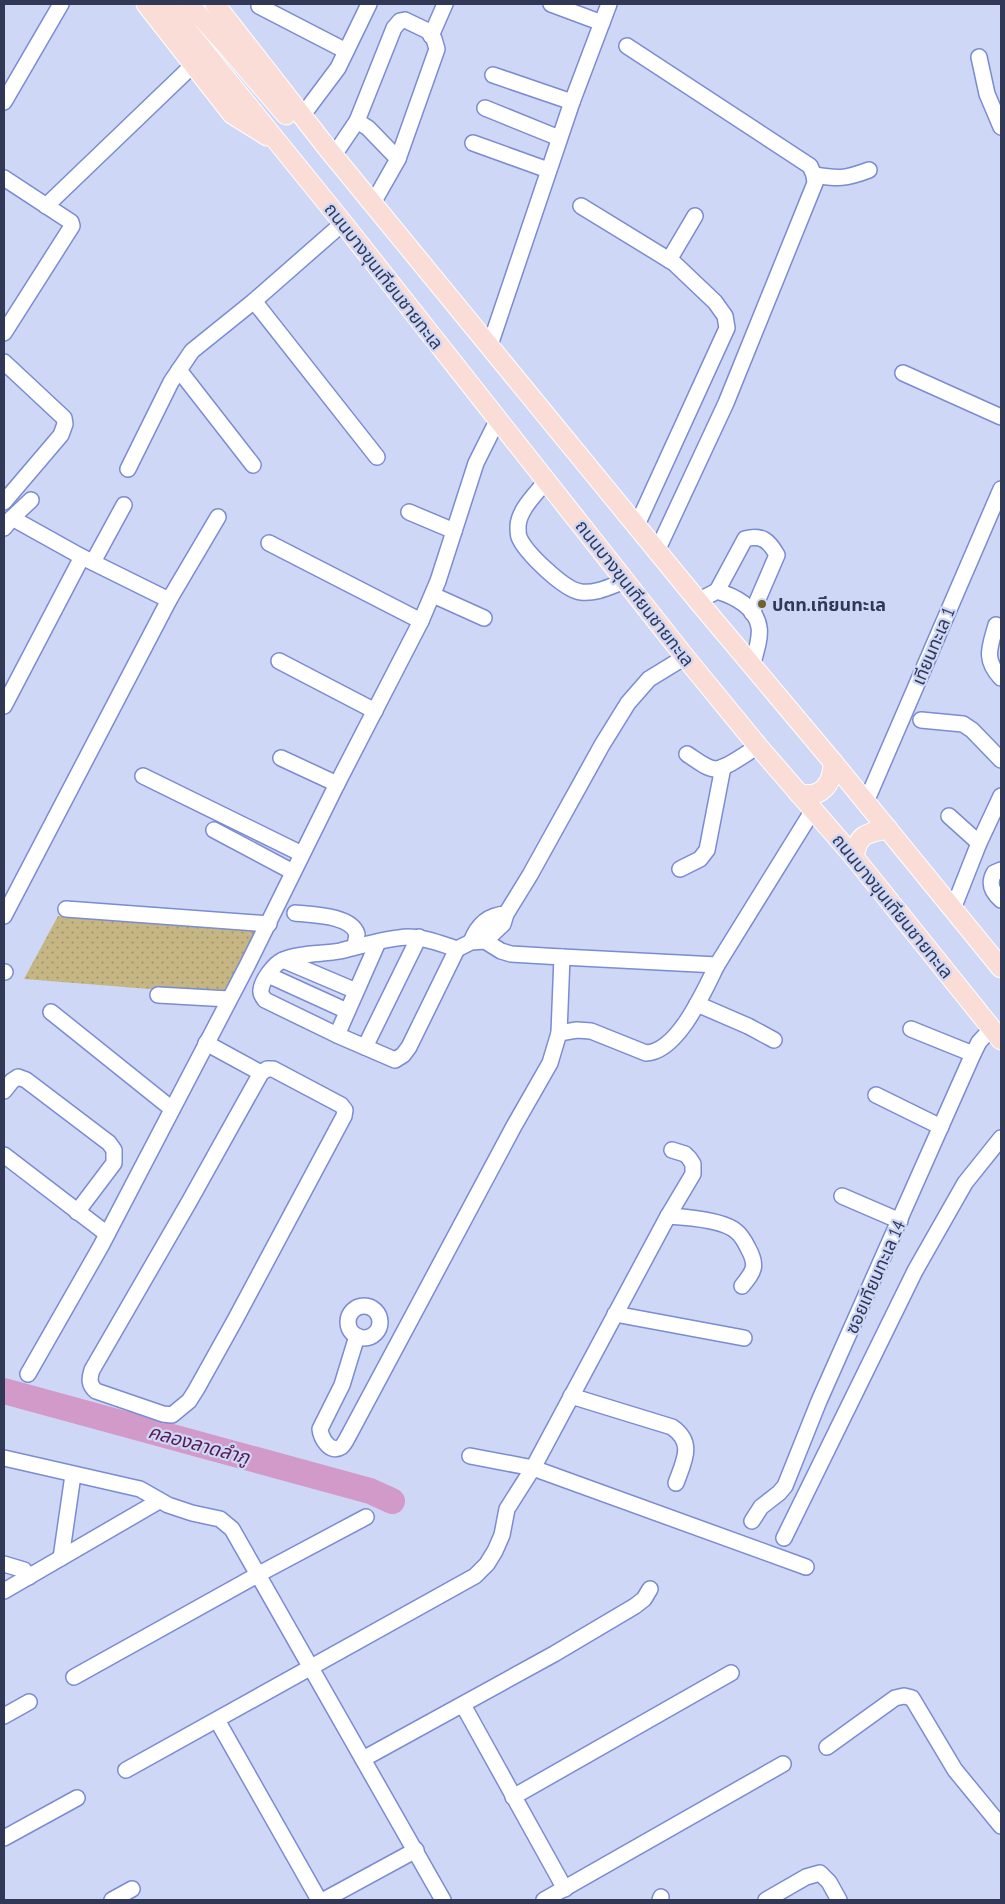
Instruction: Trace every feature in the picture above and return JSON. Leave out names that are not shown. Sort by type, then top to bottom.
[{"type":"main road","name":"ถนนบางขุนเทียนชายทะเล","points":[[146,4],[232,114],[276,141]]},
{"type":"main road","name":"ถนนบางขุนเทียนชายทะเล","points":[[166,4],[343,223],[685,657],[758,746],[854,857],[997,1034]]},
{"type":"main road","name":"ถนนบางขุนเทียนชายทะเล","points":[[189,4],[296,126],[331,152]]},
{"type":"main road","name":"ถนนบางขุนเทียนชายทะเล","points":[[215,4],[331,152],[1001,968]]},
{"type":"main road","points":[[798,793],[809,796],[819,793],[833,776],[833,762]]},
{"type":"main road","points":[[854,857],[856,844],[861,838],[870,832],[888,830]]},
{"type":"street","points":[[4,102],[61,4]]},
{"type":"street","points":[[302,116],[338,68],[370,4]]},
{"type":"street","points":[[431,36],[445,4]]},
{"type":"street","points":[[551,4],[602,23]]},
{"type":"street","points":[[490,345],[559,138],[609,4]]},
{"type":"street","points":[[259,6],[346,51]]},
{"type":"street","points":[[331,152],[357,121],[394,28],[400,21],[405,20],[428,31],[434,39],[437,49],[398,159],[373,203]]},
{"type":"street","points":[[627,46],[810,166],[815,183],[726,403],[657,551]]},
{"type":"street","points":[[979,57],[987,94],[1001,127]]},
{"type":"street","points":[[46,206],[194,64]]},
{"type":"street","points":[[493,75],[572,102]]},
{"type":"street","points":[[485,108],[559,138]]},
{"type":"street","points":[[357,121],[368,128],[398,159]]},
{"type":"street","points":[[473,143],[548,170]]},
{"type":"street","points":[[814,175],[838,179],[848,178],[868,170]]},
{"type":"street","points":[[4,178],[71,222],[72,226],[4,333]]},
{"type":"street","points":[[580,206],[669,260],[715,302],[725,316],[727,328],[636,525]]},
{"type":"street","points":[[669,260],[695,216]]},
{"type":"street","points":[[128,469],[179,370],[192,351],[254,301],[343,223]]},
{"type":"street","points":[[254,301],[377,457]]},
{"type":"street","points":[[4,362],[64,418],[66,424],[61,435],[4,502]]},
{"type":"street","points":[[179,370],[254,465]]},
{"type":"street","points":[[903,373],[1001,417]]},
{"type":"street","points":[[28,1374],[107,1234],[269,924],[337,784],[421,621],[433,595],[476,463],[498,419]]},
{"type":"street","points":[[546,481],[522,513],[518,524],[518,536],[524,545],[555,579],[570,589],[581,592],[598,591],[625,581]]},
{"type":"street","name":"เทียนทะเล 1","points":[[866,802],[1001,489]]},
{"type":"street","points":[[31,500],[8,523],[87,559],[169,600]]},
{"type":"street","points":[[4,706],[87,559],[124,505]]},
{"type":"street","points":[[409,512],[454,531]]},
{"type":"street","points":[[4,916],[104,729],[169,600],[218,517]]},
{"type":"street","points":[[698,601],[717,591],[745,539],[760,538],[770,544],[777,555],[752,612]]},
{"type":"street","points":[[269,542],[421,621]]},
{"type":"street","points":[[717,591],[736,598],[756,617],[760,629],[752,666]]},
{"type":"street","points":[[433,595],[484,618]]},
{"type":"street","points":[[996,625],[990,648],[990,664],[1001,678]]},
{"type":"street","points":[[457,949],[409,1047],[403,1055],[394,1060],[265,1000],[261,995],[260,990],[268,975],[283,960],[406,937],[419,937],[457,949],[478,942],[504,924],[506,914],[628,703],[649,679],[685,657]]},
{"type":"street","points":[[279,661],[375,711]]},
{"type":"street","points":[[921,720],[962,724],[972,730],[1001,760]]},
{"type":"street","points":[[686,754],[715,769],[723,767],[758,746]]},
{"type":"street","points":[[281,758],[337,784]]},
{"type":"street","points":[[680,869],[700,860],[707,850],[723,767]]},
{"type":"street","points":[[143,776],[302,854]]},
{"type":"street","points":[[953,909],[979,843],[1001,796]]},
{"type":"street","points":[[559,1033],[576,1030],[591,1031],[646,1052],[654,1052],[666,1046],[684,1026],[717,965],[813,810]]},
{"type":"street","points":[[949,816],[979,843]]},
{"type":"street","points":[[214,830],[293,872]]},
{"type":"street","points":[[1001,870],[999,869],[994,873],[990,879],[992,888],[1001,900]]},
{"type":"street","points":[[66,909],[269,924]]},
{"type":"street","points":[[295,913],[340,919],[351,925],[357,934],[355,946]]},
{"type":"street","points":[[365,1047],[419,937]]},
{"type":"street","points":[[338,1035],[378,942]]},
{"type":"street","points":[[478,942],[511,954],[717,965]]},
{"type":"street","points":[[316,973],[327,951]]},
{"type":"street","points":[[357,1336],[342,1385],[320,1429],[321,1436],[326,1444],[333,1448],[339,1448],[343,1445],[350,1433],[514,1126],[550,1063],[559,1033],[562,956]]},
{"type":"street","points":[[283,960],[356,991]]},
{"type":"street","points":[[268,975],[347,1011]]},
{"type":"street","points":[[158,995],[229,1000]]},
{"type":"street","points":[[696,1004],[748,1026],[774,1040]]},
{"type":"street","points":[[51,1012],[172,1109]]},
{"type":"street","points":[[911,1029],[973,1054]]},
{"type":"street","name":"ซอยเทียนทะเล 14","points":[[752,1521],[761,1507],[785,1486],[819,1400],[973,1054],[979,1042],[997,1034]]},
{"type":"street","points":[[206,1043],[261,1072]]},
{"type":"street","points":[[273,1069],[341,1106],[345,1110],[344,1116],[235,1320],[189,1401],[172,1415],[163,1414],[96,1391],[91,1387],[92,1370],[189,1202],[261,1072],[273,1069]]},
{"type":"street","points":[[4,1091],[18,1077],[26,1080],[109,1143],[114,1150],[114,1163],[77,1212]]},
{"type":"street","points":[[876,1095],[941,1127]]},
{"type":"street","points":[[784,1538],[915,1271],[965,1183],[1001,1138]]},
{"type":"street","points":[[126,1770],[475,1576],[487,1564],[502,1535],[507,1509],[533,1468],[668,1216],[693,1174],[693,1164],[689,1158],[685,1154],[672,1150]]},
{"type":"street","points":[[4,1154],[107,1234]]},
{"type":"street","points":[[842,1196],[900,1221]]},
{"type":"street","points":[[668,1216],[726,1225],[736,1230],[754,1259],[754,1269],[742,1286]]},
{"type":"street","points":[[615,1314],[744,1338]]},
{"type":"street","points":[[571,1396],[672,1427],[680,1432],[686,1444],[685,1458],[676,1483]]},
{"type":"street","points":[[470,1456],[533,1468],[806,1567]]},
{"type":"street","points":[[4,1458],[140,1489],[159,1501],[192,1513],[220,1520],[232,1529],[443,1900]]},
{"type":"street","points":[[61,1558],[73,1475]]},
{"type":"street","points":[[4,1591],[159,1501]]},
{"type":"street","points":[[74,1677],[366,1517]]},
{"type":"street","points":[[4,1564],[24,1570],[29,1577]]},
{"type":"street","points":[[363,1759],[635,1606],[644,1599],[650,1589]]},
{"type":"street","points":[[513,1797],[731,1673]]},
{"type":"street","points":[[828,1747],[895,1698],[904,1696],[912,1698],[955,1770],[1001,1826]]},
{"type":"street","points":[[4,1716],[29,1702]]},
{"type":"street","points":[[462,1705],[565,1888]]},
{"type":"street","points":[[217,1720],[319,1900]]},
{"type":"street","points":[[544,1900],[783,1764]]},
{"type":"street","points":[[4,1838],[77,1798]]},
{"type":"street","points":[[324,1900],[416,1850]]},
{"type":"street","points":[[766,1900],[806,1877],[820,1873],[829,1882],[839,1900]]},
{"type":"street","points":[[112,1900],[132,1889]]},
{"type":"shaded area","points":[[58,916],[258,931],[225,995],[24,979]]},
{"type":"waterway","name":"คลองลาดลำภู","points":[[4,1391],[370,1491],[392,1501]]},
{"type":"place","name":"ปตท.เทียนทะเล","points":[[762,604]]}]
